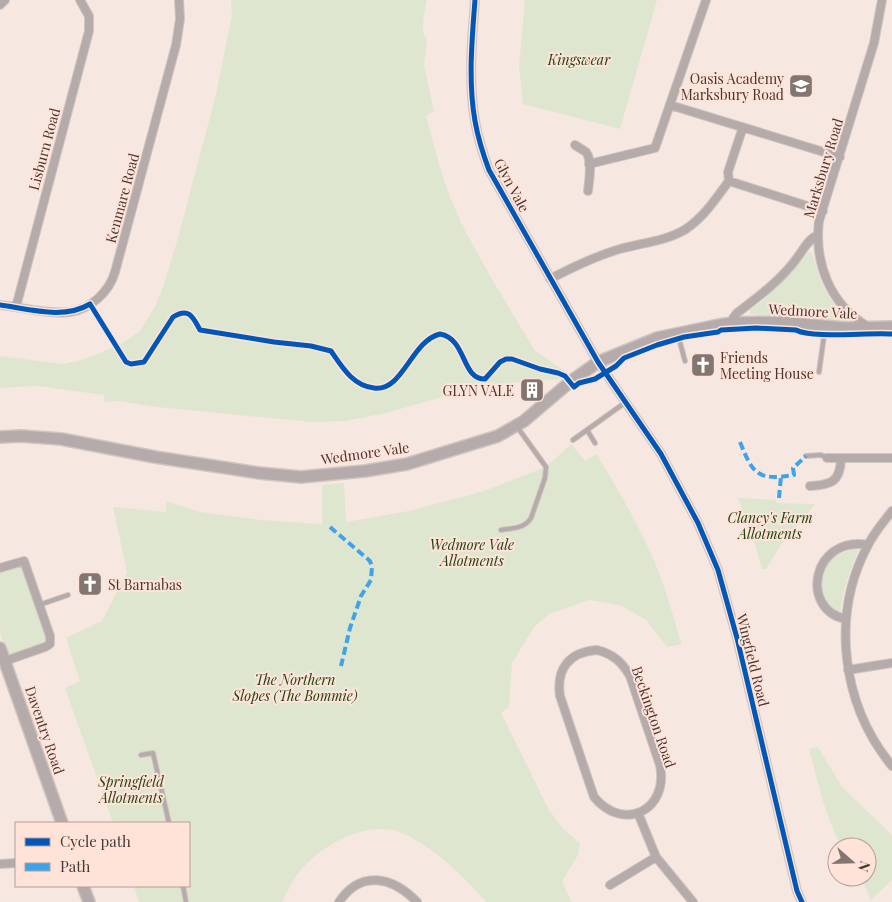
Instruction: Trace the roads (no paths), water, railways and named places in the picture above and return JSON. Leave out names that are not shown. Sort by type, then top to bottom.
[{"type":"street","points":[[0,5],[5,0]]},
{"type":"street","name":"Lisburn Road","points":[[16,307],[89,27],[88,12],[80,0]]},
{"type":"street","name":"Kenmare Road","points":[[0,305],[56,312],[74,312],[96,300],[111,283],[176,45],[180,19],[179,0]]},
{"type":"street","name":"Glyn Vale","points":[[475,0],[472,91],[474,120],[478,139],[489,170],[598,362]]},
{"type":"street","points":[[589,164],[655,148],[706,0]]},
{"type":"street","name":"Marksbury Road","points":[[870,328],[848,312],[830,288],[822,267],[818,249],[818,235],[819,221],[874,43],[882,0]]},
{"type":"street","points":[[670,105],[840,157]]},
{"type":"street","points":[[743,127],[728,172],[732,181],[823,211]]},
{"type":"street","points":[[575,145],[586,152],[589,164],[588,191]]},
{"type":"street","points":[[550,279],[580,262],[672,236],[685,230],[707,211],[732,181]]},
{"type":"street","name":"Wedmore Vale","points":[[733,323],[733,318],[737,313],[765,291],[796,260],[810,240],[818,235]]},
{"type":"street","name":"Wedmore Vale","points":[[0,436],[61,439],[155,457],[259,473],[302,477],[365,471],[406,464],[485,441],[517,426],[570,382],[598,362],[637,346],[677,333],[733,323],[780,322],[870,328],[892,327]]},
{"type":"street","name":"Wingfield Road","points":[[598,362],[661,454],[698,523],[718,570],[737,638],[797,891],[802,902]]},
{"type":"street","points":[[827,458],[892,458]]},
{"type":"street","points":[[810,486],[824,486],[832,482],[840,469],[841,459]]},
{"type":"street","points":[[892,511],[868,545],[853,581],[846,619],[845,641],[853,694],[872,739],[892,766]]},
{"type":"street","points":[[846,619],[834,614],[822,602],[817,580],[819,572],[826,558],[839,548],[856,544],[868,545]]},
{"type":"street","points":[[0,568],[24,561],[50,636],[50,644],[45,647],[5,661]]},
{"type":"street","name":"Daventry Road","points":[[0,648],[62,822]]},
{"type":"street","name":"Beckington Road","points":[[597,650],[606,652],[624,665],[630,676],[660,765],[662,777],[660,790],[653,801],[638,814],[628,815],[610,811],[601,806],[594,797],[589,785],[560,696],[558,684],[566,664],[582,652],[597,650]]},
{"type":"street","points":[[848,670],[892,663]]},
{"type":"street","points":[[638,814],[656,857],[693,902]]},
{"type":"street","points":[[610,885],[656,857]]},
{"type":"street","points":[[0,864],[15,864]]},
{"type":"street","points":[[339,902],[346,893],[358,884],[378,880],[398,886],[416,902]]},
{"type":"street","points":[[84,887],[89,902]]},
{"type":"lane","points":[[819,372],[826,326]]},
{"type":"lane","points":[[677,333],[685,361]]},
{"type":"lane","points":[[573,440],[626,402]]},
{"type":"lane","points":[[501,530],[520,528],[527,523],[531,518],[545,478],[546,467],[517,426]]},
{"type":"lane","points":[[586,430],[596,443]]},
{"type":"lane","points":[[806,456],[821,455],[827,458]]},
{"type":"lane","points":[[39,604],[68,595]]},
{"type":"lane","points":[[141,755],[153,753],[169,822]]},
{"type":"lane","points":[[183,887],[186,902]]},
{"type":"place","name":"Oasis Academy Marksbury Road","points":[[801,86]]},
{"type":"place","name":"Friends Meeting House","points":[[703,365]]},
{"type":"place","name":"GLYN VALE","points":[[532,390]]},
{"type":"place","name":"St Barnabas","points":[[90,584]]},
{"type":"park label","name":"Kingswear","points":[[579,59]]},
{"type":"park label","name":"Clancy's Farm Allotments","points":[[770,526]]},
{"type":"park label","name":"Wedmore Vale Allotments","points":[[472,552]]},
{"type":"park label","name":"The Northern Slopes (The Bommie)","points":[[295,688]]},
{"type":"park label","name":"Springfield Allotments","points":[[131,790]]}]
